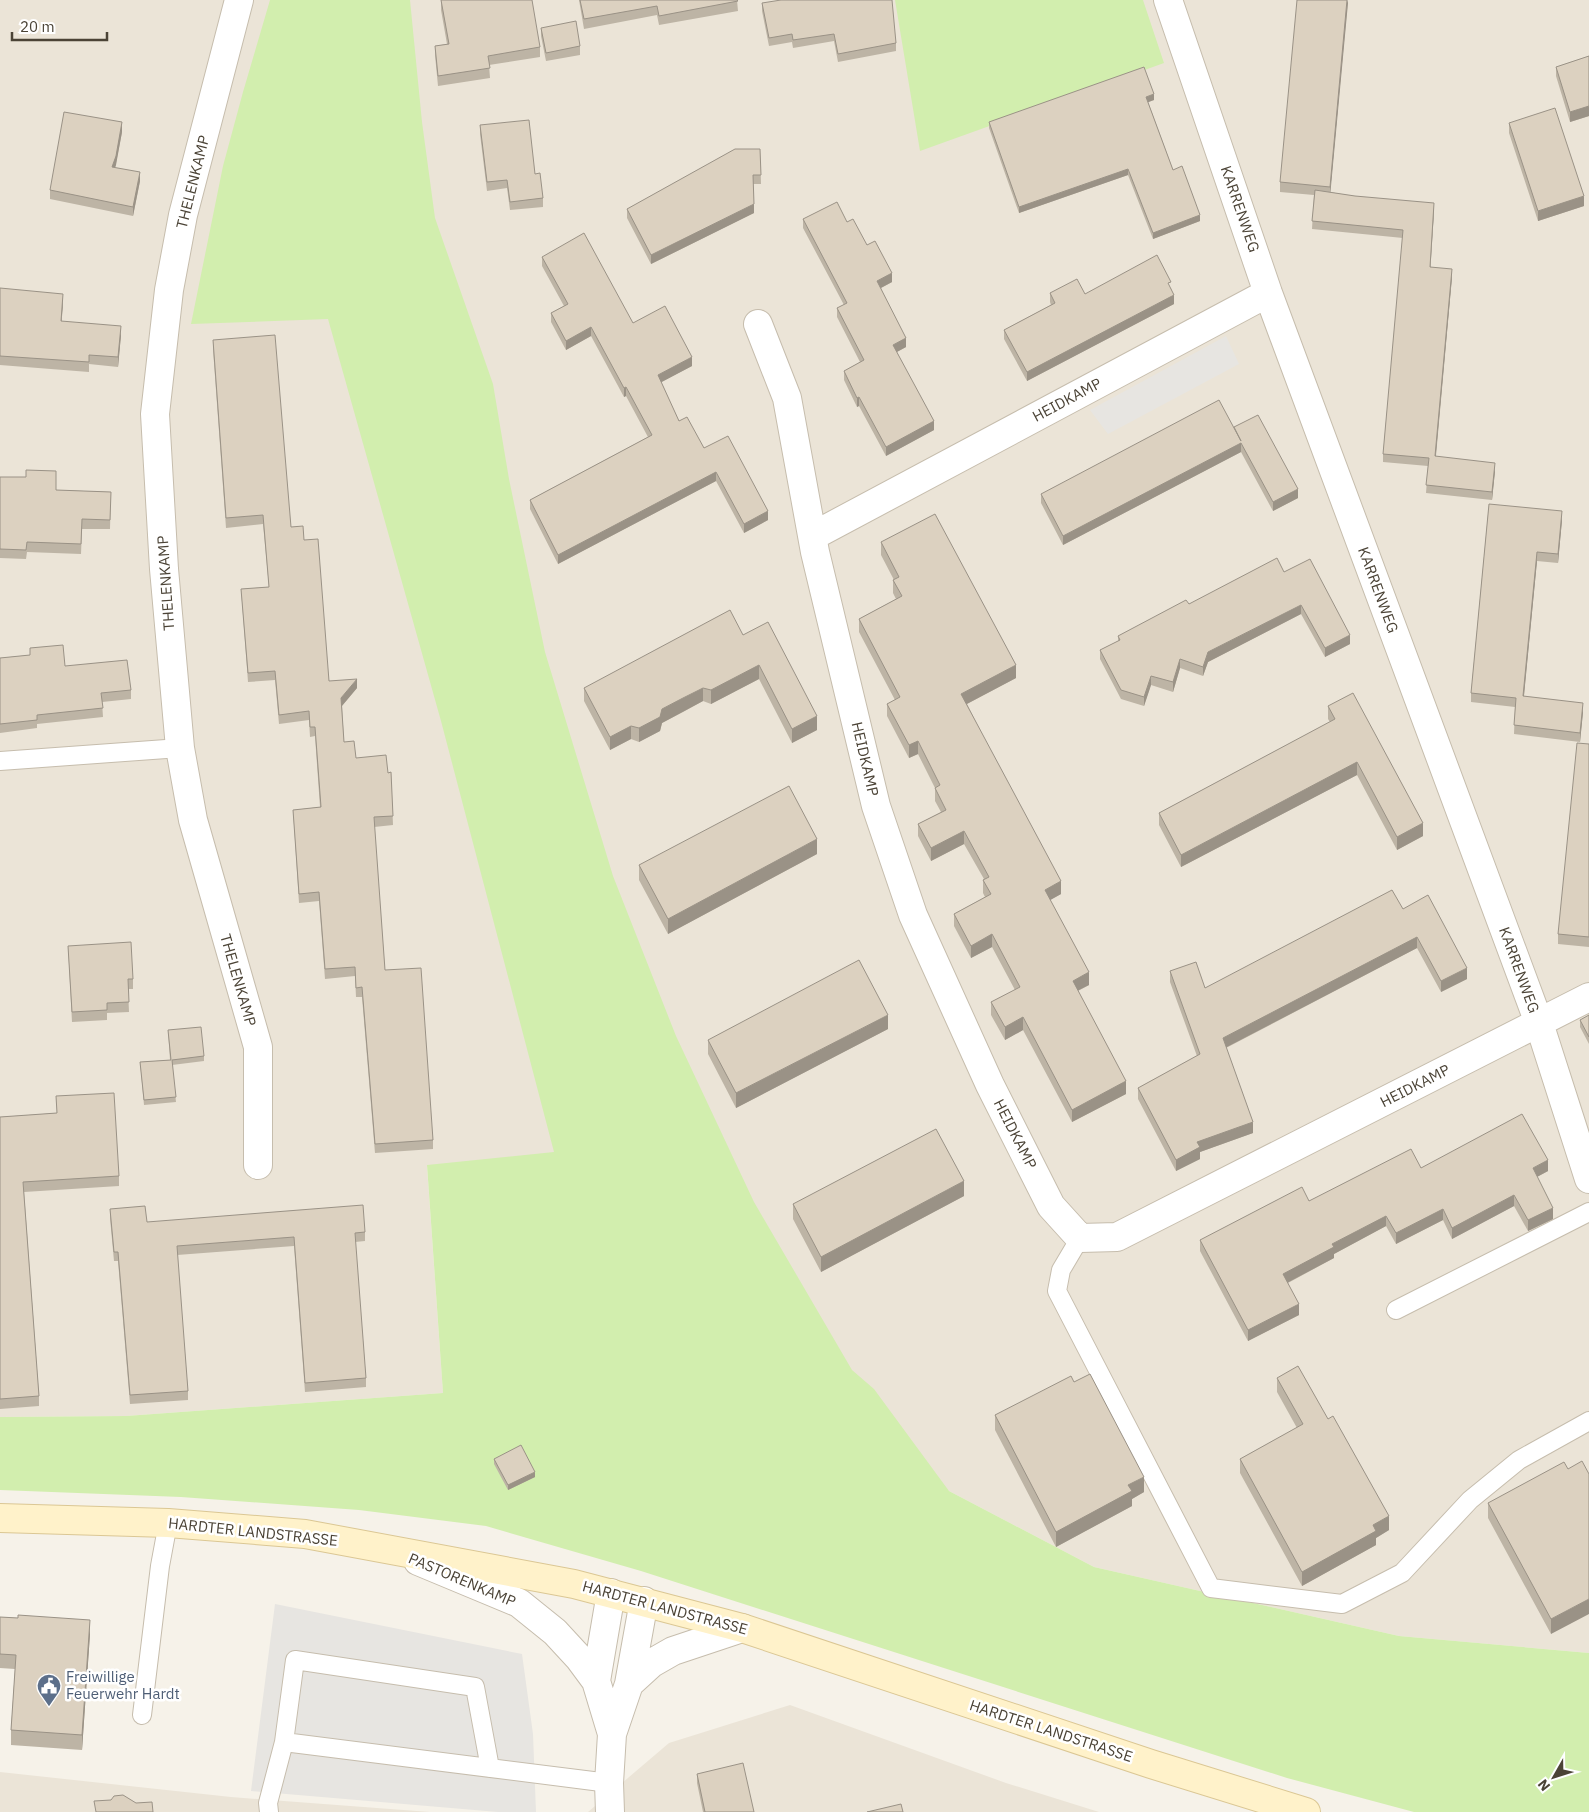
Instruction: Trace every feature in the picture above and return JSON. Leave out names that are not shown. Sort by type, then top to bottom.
[{"type":"main road","name":"HARDTER LANDSTRASSE","points":[[0,1518],[168,1523],[305,1534],[574,1584],[742,1628],[1151,1764],[1306,1812]]},
{"type":"street","name":"THELENKAMP","points":[[239,0],[183,215],[169,290],[155,414],[164,569],[180,748],[192,820],[258,1047],[258,1165]]},
{"type":"street","name":"KARRENWEG","points":[[1168,0],[1268,293],[1539,1023],[1589,1179]]},
{"type":"street","name":"HEIDKAMP","points":[[813,536],[1268,293]]},
{"type":"street","name":"HEIDKAMP","points":[[758,324],[788,398],[813,536],[876,806],[914,916],[990,1086],[1051,1206],[1080,1238],[1117,1237],[1589,996]]},
{"type":"street","name":"PASTORENKAMP","points":[[387,1548],[519,1603],[555,1632],[579,1658],[596,1681],[612,1734]]},
{"type":"street","name":"PASTORENKAMP","points":[[596,1681],[611,1593]]},
{"type":"street","name":"PASTORENKAMP","points":[[610,1812],[609,1783],[612,1734],[629,1684],[644,1601]]},
{"type":"street","name":"PASTORENKAMP","points":[[629,1684],[652,1663],[673,1651],[742,1628]]},
{"type":"lane","points":[[0,761],[180,748]]},
{"type":"lane","points":[[1396,1310],[1589,1212]]},
{"type":"lane","points":[[1080,1238],[1061,1270],[1057,1291],[1173,1517],[1212,1588],[1342,1604],[1402,1573],[1470,1500],[1520,1460],[1589,1422]]},
{"type":"lane","points":[[142,1715],[160,1566],[168,1523]]},
{"type":"lane","points":[[268,1808],[284,1742],[295,1660],[475,1687],[490,1768]]},
{"type":"lane","points":[[284,1742],[609,1783]]},
{"type":"shaded area","points":[[0,0],[1589,0],[1589,1653],[1399,1636],[1094,1567],[949,1491],[427,1166],[443,1393],[126,1416],[0,1417]]},
{"type":"shaded area","points":[[1226,336],[1239,364],[1108,434],[1090,410]]},
{"type":"shaded area","points":[[275,1604],[522,1654],[533,1734],[536,1812],[498,1812],[251,1791]]},
{"type":"shaded area","points":[[790,1705],[1006,1783],[1099,1812],[588,1812],[669,1743]]},
{"type":"shaded area","points":[[0,1772],[231,1797],[430,1812],[0,1812]]},
{"type":"green space","points":[[270,0],[410,0],[422,122],[435,218],[493,384],[509,479],[545,652],[613,876],[676,1036],[754,1202],[852,1370],[874,1389],[949,1491],[1094,1567],[1399,1636],[1589,1653],[1589,1812],[1414,1812],[1287,1778],[641,1571],[486,1526],[359,1510],[181,1497],[0,1490],[0,1417],[126,1416],[443,1393],[427,1165],[554,1152],[441,721],[328,319],[191,324],[223,166]]},
{"type":"green space","points":[[895,0],[1143,0],[1164,63],[920,151]]},
{"type":"building","points":[[441,0],[532,0],[540,47],[488,56],[490,68],[438,76],[435,46],[449,44]]},
{"type":"building","points":[[580,0],[738,1],[659,16],[657,6],[584,19]]},
{"type":"building","points":[[781,0],[892,0],[896,43],[838,54],[834,34],[793,40],[792,34],[769,38],[762,3]]},
{"type":"building","points":[[1297,0],[1347,0],[1330,187],[1280,182]]},
{"type":"building","points":[[576,21],[580,46],[546,53],[541,28]]},
{"type":"building","points":[[1589,56],[1589,106],[1570,112],[1556,67]]},
{"type":"building","points":[[1144,67],[1154,94],[1146,97],[1173,170],[1182,166],[1200,215],[1153,233],[1128,169],[1019,207],[989,122]]},
{"type":"building","points":[[1555,108],[1584,196],[1538,211],[1509,123]]},
{"type":"building","points":[[64,112],[122,122],[116,156],[112,167],[140,172],[133,207],[50,190]]},
{"type":"building","points":[[529,120],[535,174],[540,173],[543,198],[510,202],[507,180],[487,182],[480,125]]},
{"type":"building","points":[[735,149],[760,149],[761,175],[753,175],[754,204],[651,255],[627,209]]},
{"type":"building","points":[[1315,190],[1355,196],[1434,203],[1430,267],[1452,269],[1435,456],[1495,463],[1492,492],[1426,485],[1429,458],[1383,454],[1403,230],[1312,221]]},
{"type":"building","points":[[837,202],[847,222],[853,219],[867,245],[875,241],[892,273],[877,281],[906,338],[893,345],[934,421],[886,447],[859,397],[857,398],[844,371],[864,360],[837,308],[847,303],[803,219]]},
{"type":"building","points":[[584,233],[633,323],[665,306],[692,357],[658,375],[679,421],[687,417],[704,448],[728,436],[768,511],[744,524],[716,472],[558,555],[530,500],[652,435],[591,327],[566,341],[551,313],[568,304],[542,257]]},
{"type":"building","points":[[1157,255],[1171,282],[1168,283],[1174,295],[1027,372],[1004,330],[1055,303],[1050,293],[1077,279],[1085,294]]},
{"type":"building","points":[[0,288],[63,294],[61,321],[121,326],[118,357],[89,355],[89,362],[0,356]]},
{"type":"building","points":[[275,335],[291,527],[303,526],[304,540],[318,539],[329,681],[357,679],[341,698],[344,742],[354,741],[356,758],[386,755],[388,773],[391,772],[393,816],[374,817],[385,970],[421,968],[433,1140],[375,1144],[362,987],[356,988],[355,967],[325,969],[319,892],[299,894],[293,810],[321,807],[315,727],[310,727],[309,711],[279,715],[275,671],[248,673],[241,589],[269,587],[263,515],[226,518],[213,340]]},
{"type":"building","points":[[1219,400],[1241,441],[1234,427],[1258,415],[1298,489],[1273,502],[1241,443],[1063,536],[1041,494]]},
{"type":"building","points":[[26,470],[56,471],[56,490],[111,492],[110,520],[82,519],[81,544],[27,542],[26,550],[0,549],[0,477],[26,477]]},
{"type":"building","points":[[1489,504],[1562,511],[1558,554],[1537,552],[1523,696],[1583,703],[1580,733],[1514,725],[1516,698],[1471,693]]},
{"type":"building","points":[[935,514],[1016,665],[961,694],[1061,881],[1045,890],[1089,972],[1073,981],[1126,1081],[1072,1110],[1023,1017],[1005,1027],[991,1002],[1020,987],[992,934],[971,946],[954,914],[991,894],[983,880],[989,877],[964,831],[931,848],[918,824],[946,810],[935,788],[940,785],[918,741],[909,745],[887,704],[900,697],[859,619],[902,596],[893,580],[899,577],[881,542]]},
{"type":"building","points":[[1277,558],[1284,572],[1310,559],[1350,635],[1325,648],[1301,605],[1208,652],[1203,667],[1180,659],[1173,682],[1151,676],[1144,697],[1121,690],[1100,650],[1120,640],[1118,636],[1186,600],[1189,604]]},
{"type":"building","points":[[730,610],[743,635],[768,622],[817,716],[792,729],[759,665],[711,690],[703,688],[662,709],[660,717],[639,728],[631,726],[610,737],[584,688]]},
{"type":"building","points":[[63,645],[65,666],[127,660],[131,690],[101,693],[103,708],[37,715],[37,720],[0,724],[0,658],[30,655],[30,648]]},
{"type":"building","points":[[1353,693],[1423,823],[1397,837],[1357,762],[1181,855],[1159,813],[1335,719],[1328,706]]},
{"type":"building","points":[[1577,743],[1589,744],[1589,937],[1558,934]]},
{"type":"building","points":[[789,786],[817,839],[668,919],[639,865]]},
{"type":"building","points":[[1392,890],[1403,909],[1428,895],[1467,968],[1441,981],[1417,937],[1223,1038],[1253,1122],[1197,1142],[1200,1147],[1176,1160],[1138,1088],[1200,1054],[1170,971],[1196,962],[1205,988]]},
{"type":"building","points":[[131,942],[133,979],[128,979],[129,1002],[107,1003],[107,1010],[72,1012],[68,946]]},
{"type":"building","points":[[859,960],[888,1015],[736,1093],[708,1040]]},
{"type":"building","points":[[1589,1015],[1589,1037],[1580,1020]]},
{"type":"building","points":[[201,1027],[204,1056],[172,1060],[176,1097],[144,1100],[140,1062],[171,1060],[168,1030]]},
{"type":"building","points":[[114,1093],[119,1176],[23,1182],[39,1396],[0,1399],[0,1117],[57,1113],[56,1096]]},
{"type":"building","points":[[1522,1114],[1548,1160],[1533,1168],[1553,1208],[1528,1220],[1514,1195],[1452,1228],[1443,1209],[1396,1233],[1386,1216],[1332,1244],[1334,1247],[1283,1274],[1299,1304],[1248,1330],[1200,1240],[1302,1187],[1309,1201],[1411,1149],[1421,1168]]},
{"type":"building","points":[[936,1129],[964,1181],[821,1257],[793,1204]]},
{"type":"building","points":[[363,1205],[365,1232],[355,1233],[366,1378],[305,1383],[294,1237],[177,1246],[188,1391],[130,1395],[118,1252],[114,1252],[110,1209],[145,1206],[147,1222]]},
{"type":"building","points":[[1298,1366],[1328,1419],[1333,1416],[1389,1516],[1373,1525],[1376,1531],[1302,1572],[1240,1459],[1303,1424],[1277,1378]]},
{"type":"building","points":[[1090,1374],[1144,1477],[1128,1485],[1132,1491],[1056,1532],[995,1415],[1071,1376],[1074,1382]]},
{"type":"building","points":[[521,1445],[535,1472],[508,1485],[494,1459]]},
{"type":"building","points":[[1582,1461],[1589,1474],[1589,1599],[1551,1619],[1488,1503],[1564,1462],[1568,1469]]},
{"type":"building","name":"Freiwillige Feuerwehr Hardt","points":[[18,1615],[90,1620],[82,1735],[11,1730],[16,1655],[0,1654],[0,1617],[18,1618]]},
{"type":"building","points":[[743,1763],[754,1812],[705,1812],[697,1774]]},
{"type":"building","points":[[123,1795],[136,1803],[152,1802],[153,1812],[96,1812],[94,1801],[111,1800],[114,1796]]},
{"type":"building","points":[[901,1804],[903,1812],[867,1812]]},
{"type":"place","name":"Freiwillige Feuerwehr Hardt","points":[[49,1707]]}]
